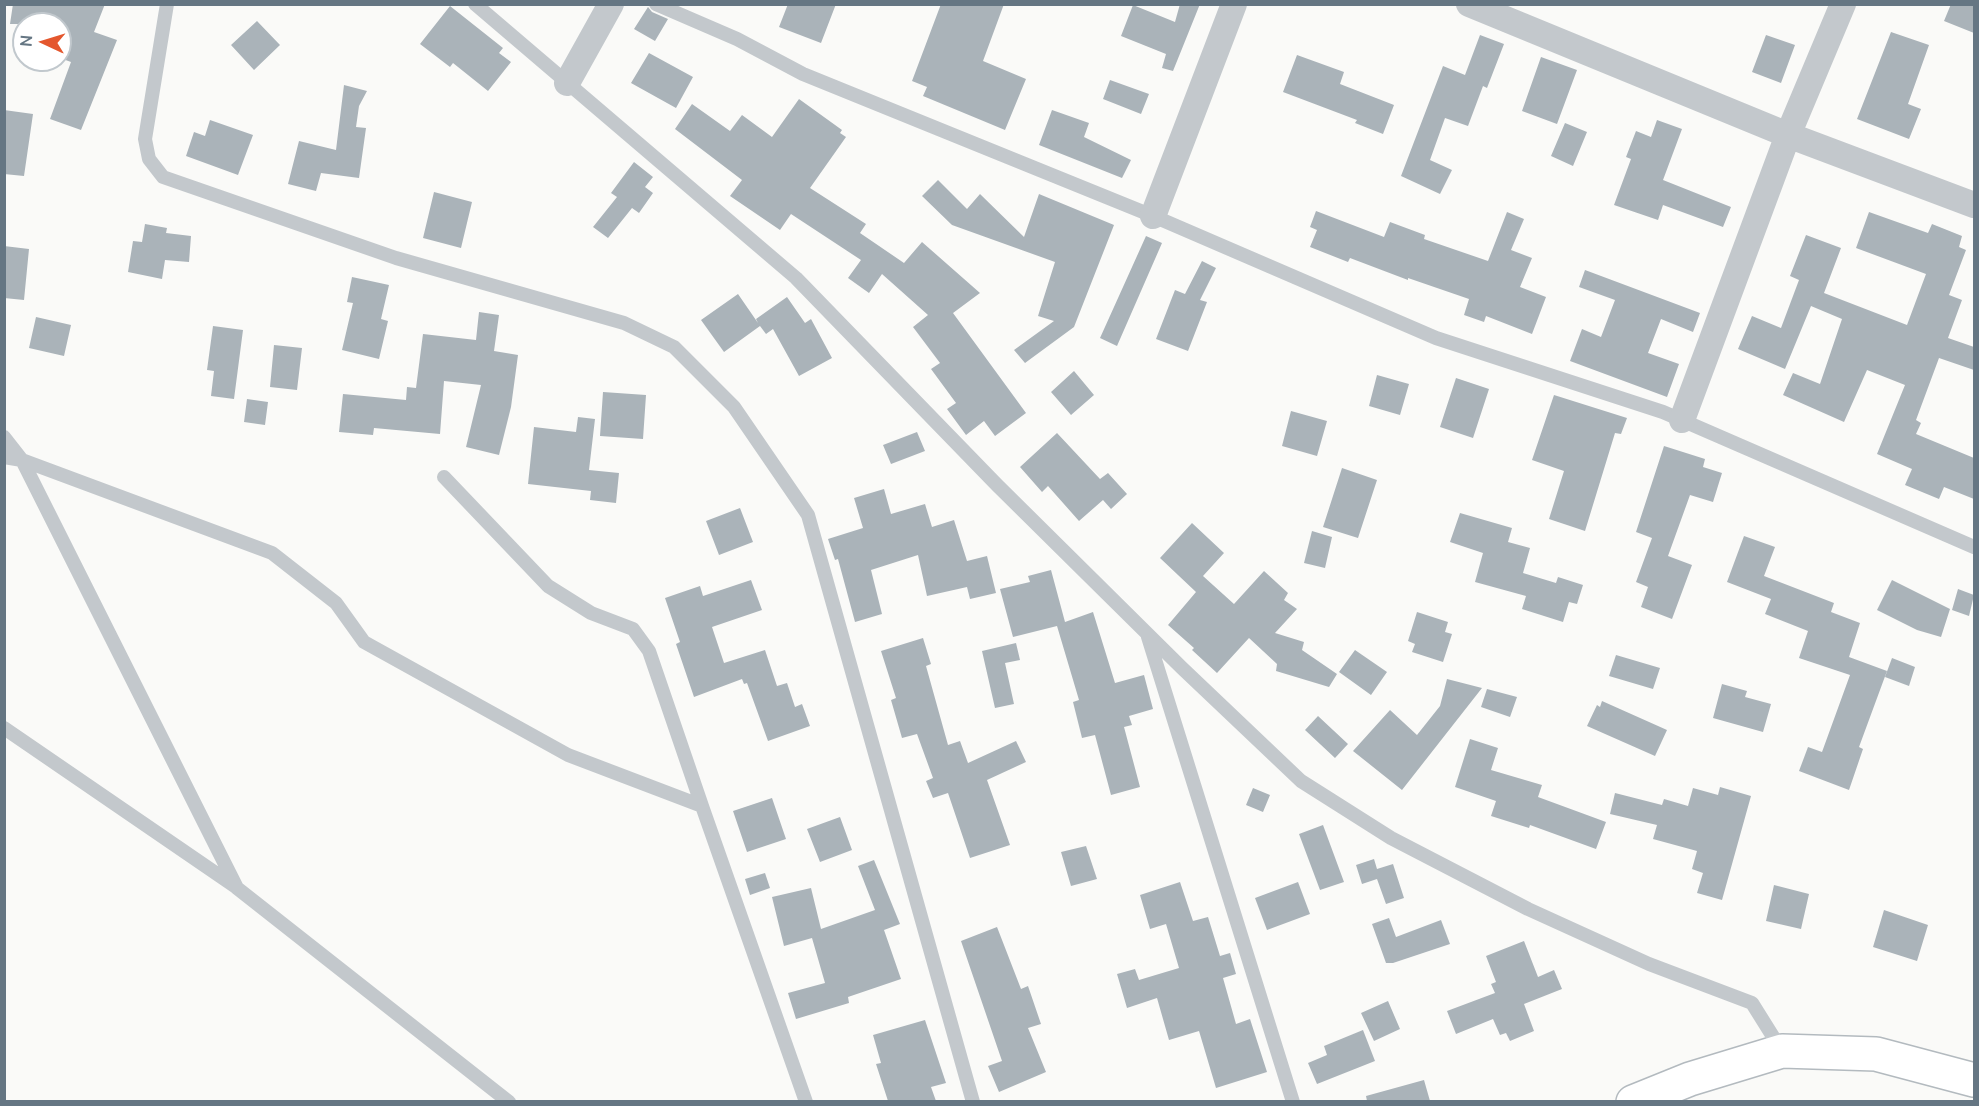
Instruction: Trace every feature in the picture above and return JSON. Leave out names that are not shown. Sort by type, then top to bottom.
[{"type":"street","points":[[567,83],[610,4]]},
{"type":"street","points":[[1153,216],[1234,4]]},
{"type":"street","points":[[1469,4],[1788,135],[1974,205]]},
{"type":"street","points":[[1682,420],[1788,135],[1843,4]]},
{"type":"street","points":[[1633,1101],[1690,1079],[1782,1051],[1875,1054],[1974,1080]]},
{"type":"lane","points":[[167,4],[145,139],[149,159],[163,177],[396,258],[624,322],[674,347],[734,407],[808,515],[973,1101]]},
{"type":"lane","points":[[475,4],[796,278],[1147,633],[1301,781],[1391,838],[1528,909],[1649,964],[1752,1003],[1782,1051]]},
{"type":"lane","points":[[656,4],[737,39],[803,74],[1153,216],[1436,338],[1682,420],[1974,548]]},
{"type":"lane","points":[[4,437],[22,460],[237,888]]},
{"type":"lane","points":[[4,457],[22,460],[272,553],[336,603],[364,642],[568,755],[702,806]]},
{"type":"lane","points":[[444,477],[548,586],[591,613],[633,629],[649,651],[806,1101]]},
{"type":"lane","points":[[1147,633],[1293,1101]]},
{"type":"lane","points":[[4,728],[237,888],[509,1101]]},
{"type":"building","points":[[13,4],[105,4],[94,32],[117,40],[81,130],[50,119],[67,72],[72,72],[72,12],[12,12],[12,24],[10,24]]},
{"type":"building","points":[[788,4],[836,4],[821,43],[779,27]]},
{"type":"building","points":[[941,4],[1004,4],[983,61],[1026,79],[1005,130],[923,96],[927,87],[912,81]]},
{"type":"building","points":[[1180,4],[1200,4],[1173,71],[1162,68],[1166,54],[1121,36],[1133,5],[1175,22]]},
{"type":"building","points":[[1951,4],[1974,4],[1974,33],[1944,21]]},
{"type":"building","points":[[450,6],[503,48],[499,53],[511,62],[488,91],[453,63],[450,67],[420,44]]},
{"type":"building","points":[[648,7],[652,12],[668,19],[655,41],[634,29]]},
{"type":"building","points":[[257,21],[280,45],[254,70],[231,45]]},
{"type":"building","points":[[1891,32],[1929,45],[1908,104],[1921,109],[1909,139],[1857,119]]},
{"type":"building","points":[[1480,35],[1504,44],[1487,88],[1483,86],[1468,126],[1445,118],[1430,160],[1452,170],[1440,194],[1401,176],[1443,66],[1465,75]]},
{"type":"building","points":[[1766,35],[1795,45],[1781,83],[1752,72]]},
{"type":"building","points":[[649,53],[693,77],[676,108],[631,83]]},
{"type":"building","points":[[1297,55],[1344,72],[1340,84],[1394,105],[1383,134],[1355,123],[1357,120],[1283,92]]},
{"type":"building","points":[[1541,57],[1577,70],[1557,124],[1522,111]]},
{"type":"building","points":[[1110,80],[1149,94],[1141,114],[1103,99]]},
{"type":"building","points":[[344,85],[367,91],[359,106],[356,127],[366,128],[359,178],[321,173],[316,191],[288,184],[299,141],[336,150]]},
{"type":"building","points":[[799,99],[842,130],[840,133],[846,137],[810,188],[866,224],[860,233],[904,263],[922,242],[980,293],[953,313],[1026,413],[995,436],[984,421],[966,435],[947,409],[956,403],[931,369],[940,363],[913,327],[928,315],[882,274],[869,293],[848,278],[861,260],[791,214],[780,230],[730,196],[742,180],[675,129],[692,104],[730,131],[742,115],[772,137]]},
{"type":"building","points":[[4,110],[33,114],[24,176],[4,174]]},
{"type":"building","points":[[1052,110],[1089,123],[1084,137],[1131,160],[1122,178],[1039,145]]},
{"type":"building","points":[[210,120],[253,135],[238,175],[186,156],[194,132],[205,136]]},
{"type":"building","points":[[1657,120],[1682,129],[1663,180],[1731,207],[1723,227],[1663,205],[1658,220],[1614,205],[1631,159],[1626,157],[1636,131],[1651,137]]},
{"type":"building","points":[[1565,123],[1587,132],[1573,166],[1551,156]]},
{"type":"building","points":[[634,162],[653,177],[645,187],[653,193],[639,213],[632,208],[608,238],[593,227],[617,197],[611,193]]},
{"type":"building","points":[[938,180],[967,209],[980,194],[1024,237],[1039,194],[1114,225],[1074,327],[1025,363],[1014,350],[1054,321],[1038,316],[1055,262],[952,225],[922,196]]},
{"type":"building","points":[[434,192],[472,202],[461,248],[423,238]]},
{"type":"building","points":[[1316,211],[1384,237],[1390,222],[1425,235],[1424,239],[1488,261],[1507,212],[1524,219],[1511,250],[1532,258],[1520,287],[1546,297],[1532,334],[1486,316],[1484,322],[1464,315],[1469,299],[1408,278],[1408,280],[1350,258],[1348,262],[1310,247],[1317,230],[1310,227]]},
{"type":"building","points":[[1869,212],[1928,233],[1932,224],[1962,236],[1959,247],[1966,250],[1949,295],[1962,300],[1948,338],[1974,347],[1974,370],[1939,358],[1916,420],[1921,423],[1916,434],[1974,458],[1974,499],[1944,487],[1939,499],[1905,485],[1912,469],[1877,454],[1905,385],[1867,370],[1844,422],[1783,395],[1793,373],[1820,384],[1842,319],[1811,306],[1785,369],[1738,349],[1752,316],[1781,328],[1799,280],[1790,276],[1806,235],[1841,248],[1824,293],[1907,325],[1926,274],[1856,248]]},
{"type":"building","points":[[145,224],[167,228],[166,233],[191,236],[189,262],[165,260],[162,279],[128,272],[133,241],[142,242]]},
{"type":"building","points":[[1146,236],[1162,243],[1117,346],[1100,338]]},
{"type":"building","points":[[4,246],[29,249],[24,300],[4,298]]},
{"type":"building","points":[[1202,261],[1216,268],[1200,300],[1207,302],[1188,351],[1156,339],[1175,290],[1185,294]]},
{"type":"building","points":[[1585,270],[1700,313],[1693,332],[1661,319],[1648,353],[1679,364],[1667,397],[1570,361],[1582,329],[1601,337],[1615,300],[1579,287]]},
{"type":"building","points":[[352,277],[389,285],[381,319],[388,321],[379,359],[342,350],[353,303],[347,302]]},
{"type":"building","points":[[738,294],[758,323],[756,319],[787,297],[805,323],[811,319],[832,358],[799,376],[773,329],[766,334],[760,326],[724,352],[701,320]]},
{"type":"building","points":[[479,312],[499,315],[494,351],[518,355],[511,407],[499,455],[466,447],[481,385],[444,381],[440,434],[374,428],[373,435],[339,432],[343,394],[406,400],[407,387],[416,388],[423,334],[476,340]]},
{"type":"building","points":[[36,317],[71,325],[64,356],[29,348]]},
{"type":"building","points":[[213,326],[243,330],[234,399],[211,396],[214,371],[207,370]]},
{"type":"building","points":[[274,345],[302,348],[297,390],[270,387]]},
{"type":"building","points":[[1074,371],[1094,395],[1071,415],[1051,392]]},
{"type":"building","points":[[1377,375],[1409,384],[1400,415],[1369,406]]},
{"type":"building","points":[[1456,378],[1489,389],[1473,438],[1440,427]]},
{"type":"building","points":[[603,392],[646,395],[643,439],[600,436]]},
{"type":"building","points":[[1554,395],[1627,418],[1621,434],[1615,433],[1585,531],[1549,519],[1564,471],[1532,460]]},
{"type":"building","points":[[247,399],[268,402],[265,425],[244,422]]},
{"type":"building","points":[[1291,411],[1327,421],[1317,456],[1282,446]]},
{"type":"building","points":[[578,417],[595,419],[589,470],[619,473],[616,503],[590,500],[591,491],[528,484],[534,427],[576,432]]},
{"type":"building","points":[[917,432],[925,451],[891,464],[883,445]]},
{"type":"building","points":[[1057,433],[1100,479],[1108,473],[1127,494],[1111,509],[1103,500],[1079,521],[1048,486],[1042,492],[1020,467]]},
{"type":"building","points":[[1664,446],[1705,459],[1703,467],[1722,473],[1713,502],[1690,495],[1668,556],[1692,565],[1672,619],[1641,607],[1648,587],[1636,582],[1652,538],[1636,532]]},
{"type":"building","points":[[1342,468],[1377,480],[1358,538],[1323,527]]},
{"type":"building","points":[[884,489],[891,514],[925,504],[932,527],[954,520],[967,561],[987,556],[996,593],[970,599],[967,587],[927,596],[918,555],[871,570],[882,614],[855,622],[838,559],[835,560],[828,539],[863,528],[854,498]]},
{"type":"building","points":[[740,508],[753,542],[719,555],[706,521]]},
{"type":"building","points":[[1460,513],[1512,528],[1508,542],[1530,548],[1523,573],[1556,583],[1558,577],[1583,585],[1577,604],[1569,602],[1563,622],[1522,609],[1526,596],[1475,582],[1483,553],[1450,542]]},
{"type":"building","points":[[1192,523],[1224,553],[1203,576],[1234,604],[1264,571],[1288,593],[1284,600],[1297,609],[1275,633],[1304,642],[1302,650],[1337,674],[1329,687],[1276,671],[1277,664],[1249,638],[1217,673],[1168,625],[1196,592],[1160,558]]},
{"type":"building","points":[[1312,531],[1332,537],[1325,568],[1304,563]]},
{"type":"building","points":[[1744,536],[1775,547],[1764,576],[1834,603],[1831,612],[1860,623],[1849,657],[1887,671],[1859,747],[1863,749],[1849,790],[1799,771],[1808,747],[1822,752],[1850,675],[1799,658],[1808,631],[1765,614],[1771,599],[1727,582]]},
{"type":"building","points":[[1051,570],[1065,622],[1093,612],[1115,683],[1144,675],[1153,709],[1129,716],[1132,725],[1124,727],[1140,787],[1111,795],[1095,735],[1082,738],[1073,702],[1079,700],[1057,626],[1013,637],[1000,589],[1030,582],[1028,576]]},
{"type":"building","points":[[751,580],[762,610],[712,627],[724,663],[765,650],[777,686],[787,683],[795,707],[802,704],[810,726],[768,741],[747,683],[744,684],[742,679],[694,697],[676,644],[680,642],[665,598],[700,586],[703,596]]},
{"type":"building","points":[[1892,580],[1950,609],[1941,637],[1917,630],[1877,610]]},
{"type":"building","points":[[1958,589],[1974,595],[1969,616],[1952,610]]},
{"type":"building","points":[[1417,612],[1448,622],[1445,632],[1452,634],[1443,662],[1412,652],[1415,644],[1408,641]]},
{"type":"building","points":[[923,638],[931,664],[926,666],[948,745],[960,741],[968,763],[1016,741],[1026,762],[987,780],[1010,845],[970,858],[948,793],[933,798],[926,781],[933,778],[917,734],[902,738],[891,700],[896,698],[881,651]]},
{"type":"building","points":[[1016,643],[1020,660],[1005,663],[1014,704],[995,708],[982,651]]},
{"type":"building","points":[[1355,650],[1387,672],[1371,695],[1339,672]]},
{"type":"building","points":[[1616,655],[1660,668],[1653,689],[1609,676]]},
{"type":"building","points":[[1892,658],[1915,667],[1909,686],[1885,677]]},
{"type":"building","points":[[1447,679],[1482,688],[1402,790],[1353,751],[1390,710],[1417,735],[1440,706]]},
{"type":"building","points":[[1722,684],[1747,691],[1745,697],[1771,704],[1763,732],[1713,718]]},
{"type":"building","points":[[1487,689],[1517,697],[1510,717],[1481,707]]},
{"type":"building","points":[[1602,701],[1667,730],[1655,756],[1587,726],[1597,705],[1600,707]]},
{"type":"building","points":[[1318,716],[1348,744],[1335,758],[1305,730]]},
{"type":"building","points":[[1470,739],[1498,748],[1491,770],[1542,785],[1538,797],[1606,822],[1596,849],[1530,825],[1529,828],[1491,816],[1496,801],[1455,787]]},
{"type":"building","points":[[1720,787],[1751,796],[1722,900],[1697,893],[1703,873],[1692,869],[1697,851],[1653,839],[1657,825],[1610,814],[1615,793],[1662,805],[1664,799],[1688,806],[1693,788],[1718,795]]},
{"type":"building","points":[[1253,788],[1270,795],[1263,812],[1246,805]]},
{"type":"building","points":[[772,798],[786,839],[747,852],[733,811]]},
{"type":"building","points":[[840,817],[852,850],[820,862],[807,829]]},
{"type":"building","points":[[1323,825],[1344,882],[1320,890],[1299,834]]},
{"type":"building","points":[[1086,846],[1097,879],[1071,886],[1061,852]]},
{"type":"building","points":[[1374,859],[1377,869],[1393,864],[1404,898],[1386,904],[1377,879],[1362,884],[1356,865]]},
{"type":"building","points":[[874,860],[900,924],[884,930],[901,979],[848,997],[849,1003],[796,1019],[788,993],[825,983],[812,938],[784,946],[772,897],[811,888],[821,929],[875,910],[858,866]]},
{"type":"building","points":[[765,873],[770,888],[750,895],[745,879]]},
{"type":"building","points":[[1180,882],[1193,921],[1208,917],[1220,956],[1230,953],[1236,974],[1223,978],[1236,1024],[1250,1019],[1267,1072],[1216,1088],[1199,1031],[1169,1040],[1157,998],[1127,1008],[1117,974],[1135,969],[1139,980],[1179,968],[1166,924],[1150,929],[1140,895]]},
{"type":"building","points":[[1298,882],[1310,914],[1267,930],[1255,898]]},
{"type":"building","points":[[1774,885],[1809,894],[1801,929],[1766,921]]},
{"type":"building","points":[[1884,910],[1928,925],[1917,961],[1873,947]]},
{"type":"building","points":[[1389,918],[1396,937],[1441,920],[1450,944],[1393,963],[1386,963],[1372,924]]},
{"type":"building","points":[[997,927],[1021,989],[1028,986],[1041,1024],[1028,1028],[1046,1072],[999,1092],[988,1066],[1002,1061],[961,941]]},
{"type":"building","points":[[1524,941],[1538,977],[1554,970],[1562,989],[1524,1004],[1534,1031],[1510,1041],[1506,1033],[1500,1035],[1493,1019],[1456,1034],[1447,1011],[1495,993],[1491,984],[1496,982],[1486,956]]},
{"type":"building","points":[[1388,1001],[1400,1029],[1374,1041],[1361,1013]]},
{"type":"building","points":[[925,1020],[946,1083],[931,1087],[936,1101],[888,1101],[876,1064],[881,1063],[873,1035]]},
{"type":"building","points":[[1363,1030],[1375,1061],[1317,1084],[1308,1063],[1327,1055],[1324,1046]]},
{"type":"building","points":[[1424,1080],[1430,1101],[1367,1101],[1366,1096]]}]
